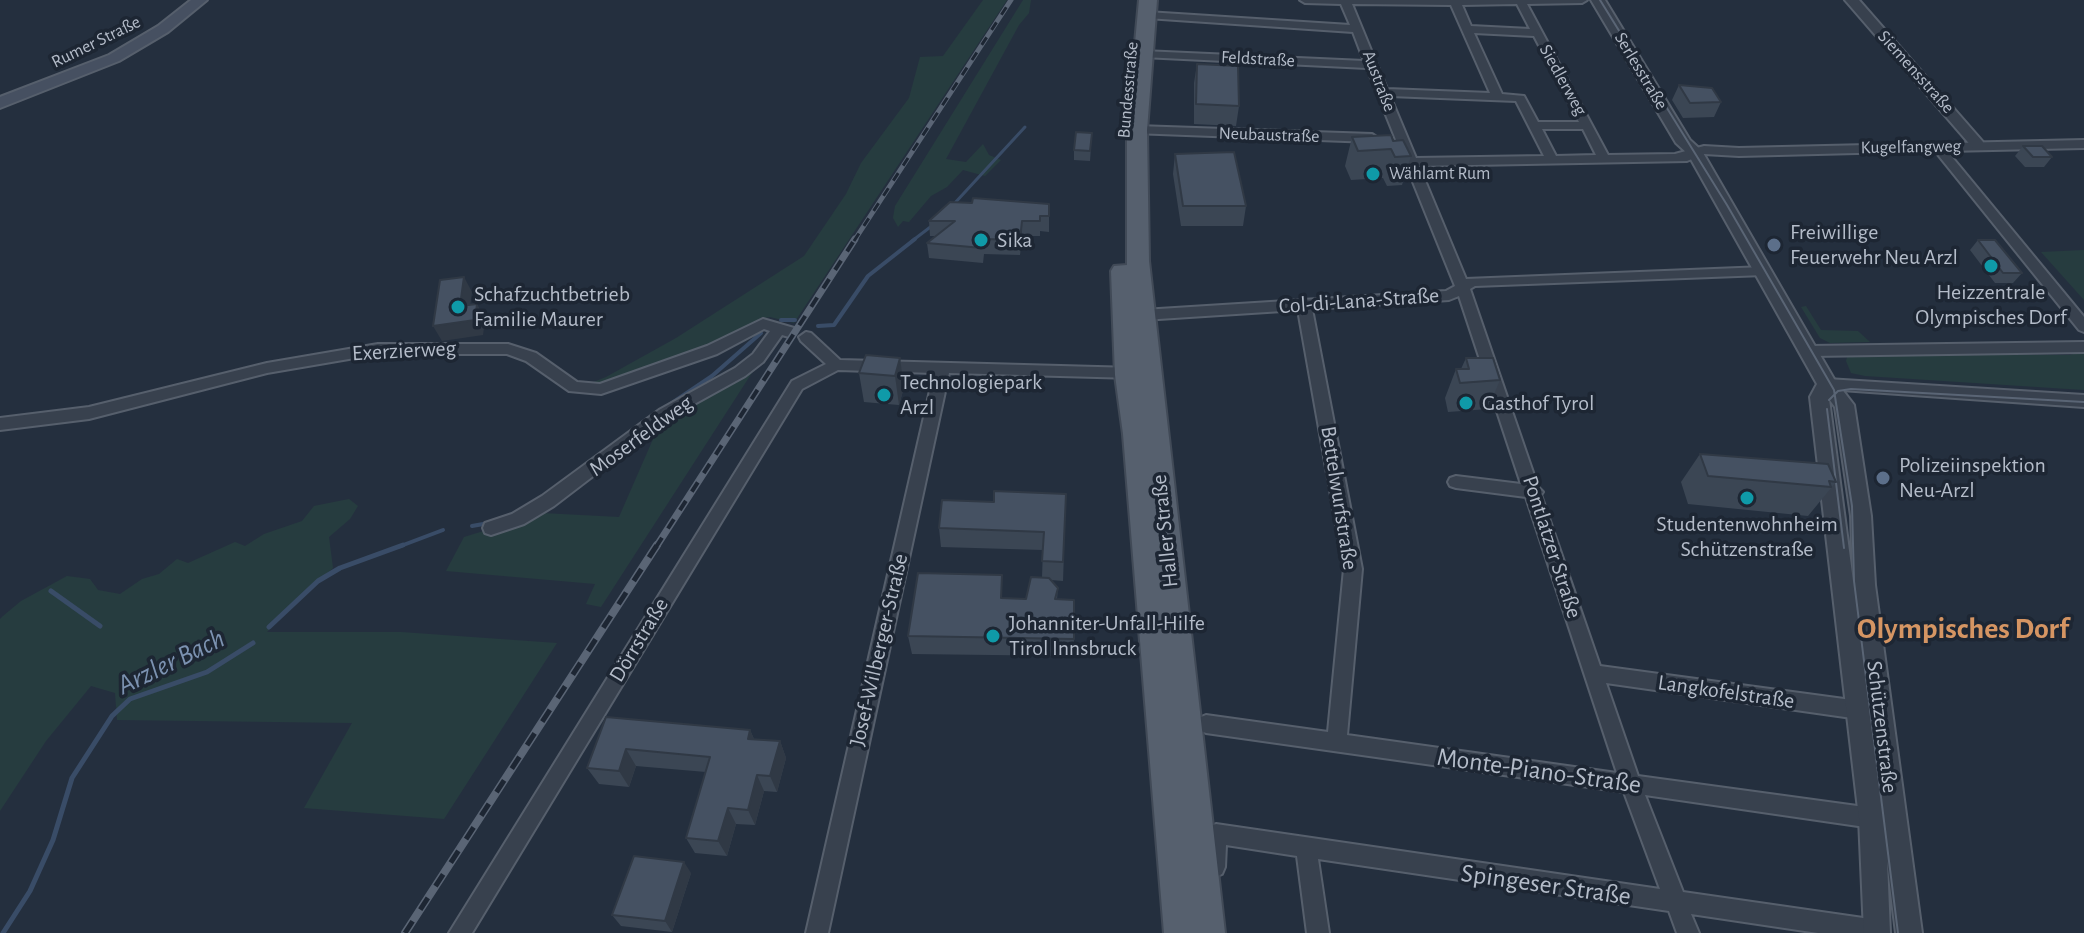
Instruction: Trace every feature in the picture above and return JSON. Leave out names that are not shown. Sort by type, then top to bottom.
[{"type":"main road","name":"Rumer Straße","points":[[0,103],[114,58],[163,29],[200,0]]},
{"type":"main road","name":"Bundesstraße","points":[[1128,178],[1137,130],[1144,5]]},
{"type":"main road","name":"Bundesstraße","points":[[1128,178],[1144,5]]},
{"type":"main road","name":"Haller Straße","points":[[1128,178],[1143,315],[1133,377],[1210,933]]},
{"type":"main road","name":"Haller Straße","points":[[1128,178],[1133,377],[1181,933]]},
{"type":"street","points":[[1305,0],[1582,0]]},
{"type":"street","name":"Serlesstraße","points":[[1598,0],[1688,153]]},
{"type":"street","name":"Siemensstraße","points":[[1852,0],[1978,145]]},
{"type":"street","name":"Austraße","points":[[1346,1],[1413,162]]},
{"type":"street","points":[[1455,2],[1498,97]]},
{"type":"street","name":"Siedlerweg","points":[[1521,2],[1604,158]]},
{"type":"street","points":[[1144,5],[1359,29]]},
{"type":"street","points":[[1468,29],[1538,33]]},
{"type":"street","name":"Feldstraße","points":[[1143,54],[1373,65]]},
{"type":"street","points":[[1384,92],[1520,98],[1552,159]]},
{"type":"street","points":[[1533,125],[1589,126]]},
{"type":"street","name":"Neubaustraße","points":[[1137,130],[1402,139]]},
{"type":"street","name":"Kugelfangweg","points":[[1413,162],[2084,144]]},
{"type":"street","points":[[1937,146],[2084,327]]},
{"type":"street","name":"Schützenstraße","points":[[1688,153],[1764,271],[1827,384],[1844,405],[1861,516],[1864,585],[1909,933]]},
{"type":"street","name":"Pontlatzer Straße","points":[[1413,162],[1463,288],[1535,492],[1631,785],[1688,933]]},
{"type":"street","name":"Col-di-Lana-Straße","points":[[1143,315],[1446,295],[1472,282],[1764,271]]},
{"type":"street","name":"Bettelwurfstraße","points":[[1304,304],[1353,569],[1337,741]]},
{"type":"street","name":"Exerzierweg","points":[[0,424],[110,409],[267,368],[378,349],[508,349],[531,357],[574,387],[601,389],[712,350],[763,324],[784,330]]},
{"type":"street","name":"Moserfeldweg","points":[[491,528],[518,519],[548,501],[664,414],[740,372],[784,330]]},
{"type":"street","points":[[806,337],[836,365],[1069,369],[1133,377]]},
{"type":"street","points":[[1811,351],[2084,347]]},
{"type":"street","name":"Dörrstraße","points":[[460,933],[786,399],[813,374],[836,365]]},
{"type":"street","name":"Josef-Wilberger-Straße","points":[[817,933],[943,368]]},
{"type":"street","points":[[1069,369],[1106,382],[1133,377]]},
{"type":"street","points":[[1827,384],[2084,401]]},
{"type":"street","name":"Schützenstraße","points":[[1827,384],[1819,397],[1872,818],[1877,932]]},
{"type":"street","points":[[1456,482],[1535,492]]},
{"type":"street","name":"Langkofelstraße","points":[[1593,673],[1859,710]]},
{"type":"street","name":"Monte-Piano-Straße","points":[[1206,724],[1872,818]]},
{"type":"street","name":"Haller Straße","points":[[1210,933],[1216,834]]},
{"type":"street","name":"Spingeser Straße","points":[[1216,834],[1306,850],[1877,932]]},
{"type":"street","points":[[1306,850],[1318,933]]},
{"type":"green space","points":[[983,0],[1007,0],[794,323],[770,317],[760,319],[709,348],[608,383],[581,387],[606,377],[676,338],[804,256],[846,194],[861,163],[909,98],[920,57],[943,56]]},
{"type":"green space","points":[[1023,0],[1031,0],[1029,13],[1019,25],[946,159],[966,162],[983,144],[989,155],[1001,160],[985,176],[963,170],[947,187],[931,196],[909,222],[903,221],[898,227],[893,218],[895,206]]},
{"type":"green space","points":[[2084,250],[2084,300],[2041,252]]},
{"type":"green space","points":[[1806,306],[1821,330],[1858,331],[1870,342],[1830,343],[1820,338],[1801,307]]},
{"type":"green space","points":[[2084,350],[2084,390],[1865,376],[1851,373],[1846,361],[1847,357],[1948,354],[2070,355]]},
{"type":"green space","points":[[757,365],[601,607],[586,604],[595,584],[446,571],[464,537],[542,513],[619,517],[664,414]]},
{"type":"green space","points":[[349,499],[358,506],[350,519],[329,537],[333,568],[267,632],[401,632],[557,643],[444,819],[304,808],[352,723],[117,720],[115,693],[91,686],[46,741],[0,811],[0,619],[3,616],[21,601],[67,576],[90,579],[98,590],[120,594],[142,579],[159,574],[177,559],[188,563],[235,542],[245,546],[264,534],[302,521],[314,506]]},
{"type":"building","points":[[1197,64],[1238,66],[1239,106],[1196,104]]},
{"type":"building","points":[[1679,85],[1712,88],[1721,102],[1690,103]]},
{"type":"building","points":[[1076,132],[1092,133],[1090,151],[1074,150]]},
{"type":"building","points":[[1391,135],[1393,141],[1403,140],[1411,156],[1395,157],[1391,149],[1358,151],[1352,137]]},
{"type":"building","points":[[2023,146],[2042,146],[2052,157],[2033,157]]},
{"type":"building","points":[[1234,152],[1246,206],[1183,206],[1175,154]]},
{"type":"building","points":[[973,198],[1049,204],[1049,216],[1040,216],[1040,221],[1022,221],[1020,240],[983,239],[982,248],[927,243],[955,221],[929,221],[950,202],[972,203]]},
{"type":"building","points":[[1978,240],[1995,240],[2022,273],[2003,273]]},
{"type":"building","points":[[464,277],[460,306],[477,304],[475,320],[433,326],[440,280]]},
{"type":"building","points":[[866,355],[900,358],[895,376],[859,373]]},
{"type":"building","points":[[1466,358],[1493,358],[1500,380],[1460,383],[1456,369],[1469,369]]},
{"type":"building","points":[[1700,454],[1828,464],[1836,482],[1829,481],[1831,487],[1708,476]]},
{"type":"building","points":[[994,491],[1066,494],[1063,562],[1042,561],[1044,532],[939,528],[942,500],[994,502]]},
{"type":"building","name":"Johanniter-Unfall-Hilfe Tirol Innsbruck","points":[[918,573],[1002,575],[1001,598],[1026,599],[1031,577],[1049,578],[1058,588],[1055,599],[1074,600],[1074,639],[908,636]]},
{"type":"building","points":[[606,717],[750,730],[748,739],[780,741],[770,776],[757,775],[748,810],[728,808],[718,841],[686,838],[710,757],[626,749],[619,771],[587,768]]},
{"type":"building","points":[[634,856],[684,862],[665,921],[612,915]]},
{"type":"waterway","name":"Arzler Bach","points":[[953,205],[1025,127]]},
{"type":"waterway","name":"Arzler Bach","points":[[912,241],[933,225]]},
{"type":"waterway","name":"Arzler Bach","points":[[818,326],[834,325],[868,276],[915,239]]},
{"type":"waterway","name":"Arzler Bach","points":[[781,320],[795,320]]},
{"type":"waterway","name":"Arzler Bach","points":[[669,405],[712,376],[761,333]]},
{"type":"waterway","name":"Arzler Bach","points":[[472,526],[489,523]]},
{"type":"waterway","name":"Arzler Bach","points":[[398,547],[443,530]]},
{"type":"waterway","name":"Arzler Bach","points":[[269,627],[318,581],[340,568],[403,545]]},
{"type":"waterway","points":[[51,591],[100,626]]},
{"type":"waterway","name":"Arzler Bach","points":[[3,933],[30,891],[53,840],[72,778],[112,716],[130,699],[207,672],[253,643]]},
{"type":"tram line","points":[[1600,0],[1727,205],[1835,394]]},
{"type":"tram line","points":[[1835,394],[1851,389],[2084,402]]},
{"type":"tram line","points":[[1829,400],[1835,394]]},
{"type":"tram line","points":[[1835,394],[1852,506],[1854,581],[1898,933]]},
{"type":"tram line","points":[[1827,409],[1844,548]]},
{"type":"railway","points":[[854,241],[1011,0]]},
{"type":"railway","points":[[656,547],[855,239]]},
{"type":"railway","points":[[405,933],[657,545]]},
{"type":"place","name":"Wählamt Rum","points":[[1373,174]]},
{"type":"place","name":"Sika","points":[[981,240]]},
{"type":"place","name":"Freiwillige Feuerwehr Neu Arzl","points":[[1774,245]]},
{"type":"place","name":"Heizzentrale Olympisches Dorf","points":[[1991,266]]},
{"type":"place","name":"Schafzuchtbetrieb Familie Maurer","points":[[458,307]]},
{"type":"place","name":"Technologiepark Arzl","points":[[884,395]]},
{"type":"place","name":"Gasthof Tyrol","points":[[1466,403]]},
{"type":"place","name":"Polizeiinspektion Neu-Arzl","points":[[1883,478]]},
{"type":"place","name":"Studentenwohnheim Schützenstraße","points":[[1747,498]]},
{"type":"place","name":"Johanniter-Unfall-Hilfe Tirol Innsbruck","points":[[993,636]]},
{"type":"district","name":"Olympisches Dorf","points":[[1963,629]]}]
